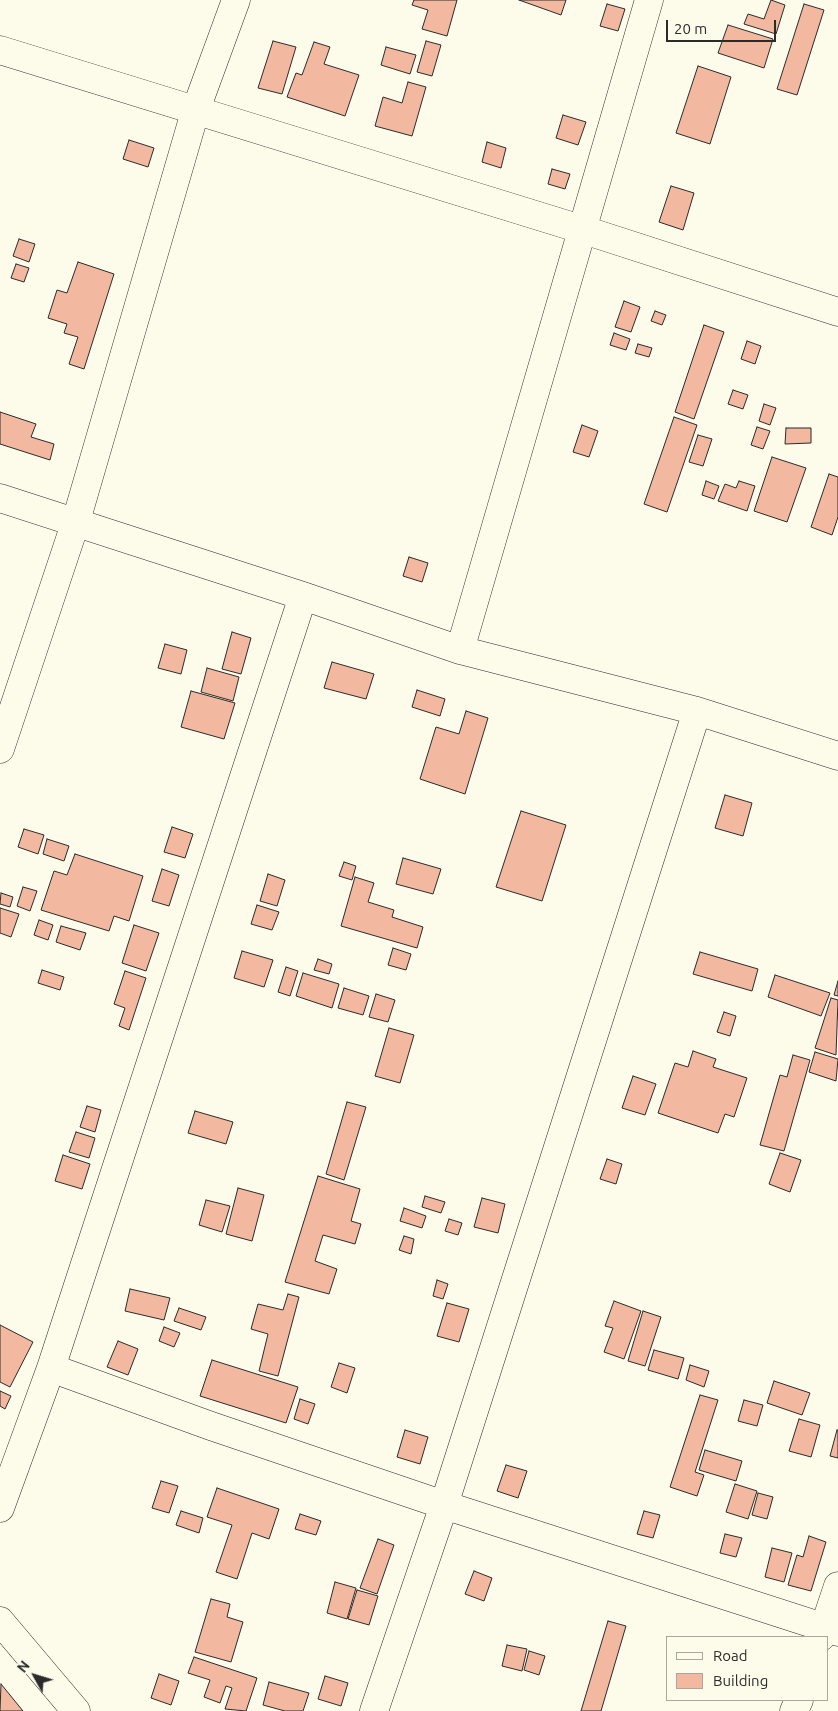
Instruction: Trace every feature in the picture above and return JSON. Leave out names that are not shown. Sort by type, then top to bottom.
[{"type":"street","points":[[0,749],[76,521],[195,112],[236,0]]},
{"type":"street","points":[[460,650],[584,230],[649,0]]},
{"type":"street","points":[[0,50],[195,112],[584,230],[838,312]]},
{"type":"street","points":[[0,498],[76,521],[303,596],[460,650],[697,712],[838,756]]},
{"type":"street","points":[[0,1508],[51,1368],[303,596]]},
{"type":"street","points":[[374,1711],[444,1505],[697,712]]},
{"type":"street","points":[[51,1368],[444,1505],[828,1632],[838,1586]]},
{"type":"street","points":[[0,1621],[76,1711]]},
{"type":"building","points":[[414,0],[457,0],[447,36],[422,29],[428,10],[412,5]]},
{"type":"building","points":[[519,0],[566,0],[561,15]]},
{"type":"building","points":[[771,0],[785,5],[776,34],[744,24],[748,14],[764,19]]},
{"type":"building","points":[[607,4],[625,9],[618,31],[600,26]]},
{"type":"building","points":[[804,4],[824,10],[797,95],[777,89]]},
{"type":"building","points":[[728,25],[773,39],[764,68],[718,53]]},
{"type":"building","points":[[273,41],[296,47],[282,94],[258,88]]},
{"type":"building","points":[[426,41],[441,45],[432,76],[417,72]]},
{"type":"building","points":[[314,42],[330,47],[324,64],[359,75],[345,116],[287,97],[296,73],[302,75]]},
{"type":"building","points":[[386,47],[416,55],[410,74],[381,65]]},
{"type":"building","points":[[698,66],[731,77],[710,144],[676,133]]},
{"type":"building","points":[[408,82],[426,87],[412,136],[375,126],[383,97],[402,103]]},
{"type":"building","points":[[563,115],[586,122],[578,145],[556,138]]},
{"type":"building","points":[[129,140],[154,148],[148,167],[123,159]]},
{"type":"building","points":[[487,142],[506,148],[501,168],[482,162]]},
{"type":"building","points":[[552,169],[570,174],[565,189],[548,184]]},
{"type":"building","points":[[671,186],[694,193],[683,230],[659,222]]},
{"type":"building","points":[[19,239],[35,244],[29,262],[13,256]]},
{"type":"building","points":[[78,262],[114,274],[84,369],[69,364],[78,337],[64,333],[67,324],[48,318],[57,290],[67,293]]},
{"type":"building","points":[[16,264],[29,268],[24,282],[11,278]]},
{"type":"building","points":[[624,301],[640,307],[631,332],[615,327]]},
{"type":"building","points":[[655,311],[666,315],[662,325],[651,321]]},
{"type":"building","points":[[704,325],[724,332],[694,419],[675,412]]},
{"type":"building","points":[[614,333],[630,339],[626,350],[610,345]]},
{"type":"building","points":[[747,341],[761,346],[755,364],[741,359]]},
{"type":"building","points":[[638,344],[652,348],[649,357],[635,353]]},
{"type":"building","points":[[733,390],[748,395],[743,409],[728,404]]},
{"type":"building","points":[[764,404],[776,408],[770,425],[759,421]]},
{"type":"building","points":[[0,412],[36,424],[31,437],[54,444],[50,460],[0,444]]},
{"type":"building","points":[[674,417],[697,425],[667,512],[644,504]]},
{"type":"building","points":[[582,425],[598,431],[589,457],[573,452]]},
{"type":"building","points":[[757,427],[770,431],[763,449],[751,445]]},
{"type":"building","points":[[786,428],[811,428],[811,443],[785,444]]},
{"type":"building","points":[[698,435],[712,439],[703,466],[689,462]]},
{"type":"building","points":[[772,457],[806,468],[787,522],[754,511]]},
{"type":"building","points":[[829,474],[838,477],[838,517],[832,535],[811,527]]},
{"type":"building","points":[[706,481],[719,486],[714,499],[702,495]]},
{"type":"building","points":[[739,481],[755,486],[747,511],[718,501],[725,484],[736,488]]},
{"type":"building","points":[[409,557],[428,563],[422,582],[403,576]]},
{"type":"building","points":[[232,632],[251,638],[241,674],[222,669]]},
{"type":"building","points":[[165,644],[187,650],[181,674],[158,668]]},
{"type":"building","points":[[332,662],[374,674],[366,699],[324,688]]},
{"type":"building","points":[[207,668],[239,677],[233,701],[201,692]]},
{"type":"building","points":[[417,690],[445,699],[440,716],[412,707]]},
{"type":"building","points":[[191,691],[235,703],[224,739],[181,727]]},
{"type":"building","points":[[466,711],[488,718],[465,794],[420,779],[436,727],[459,734]]},
{"type":"building","points":[[725,795],[752,803],[743,836],[715,828]]},
{"type":"building","points":[[521,811],[566,825],[542,901],[496,887]]},
{"type":"building","points":[[172,827],[193,834],[185,858],[164,852]]},
{"type":"building","points":[[24,829],[44,835],[38,854],[18,847]]},
{"type":"building","points":[[47,839],[69,846],[64,861],[43,854]]},
{"type":"building","points":[[75,854],[143,876],[129,921],[114,916],[109,931],[41,910],[54,871],[67,875]]},
{"type":"building","points":[[403,858],[441,869],[433,894],[396,884]]},
{"type":"building","points":[[344,862],[356,866],[352,880],[339,876]]},
{"type":"building","points":[[162,869],[179,875],[169,906],[152,901]]},
{"type":"building","points":[[268,874],[285,880],[277,906],[260,901]]},
{"type":"building","points":[[355,877],[374,883],[368,902],[394,910],[392,917],[423,927],[417,948],[341,926]]},
{"type":"building","points":[[23,887],[37,891],[30,911],[17,906]]},
{"type":"building","points":[[1,893],[13,897],[10,907],[0,904]]},
{"type":"building","points":[[257,905],[279,912],[272,930],[251,924]]},
{"type":"building","points":[[0,908],[19,914],[11,937],[0,933]]},
{"type":"building","points":[[39,920],[53,925],[48,940],[34,935]]},
{"type":"building","points":[[134,925],[159,933],[146,971],[122,963]]},
{"type":"building","points":[[61,926],[86,933],[80,950],[56,942]]},
{"type":"building","points":[[393,948],[411,954],[406,970],[388,965]]},
{"type":"building","points":[[242,951],[273,960],[264,987],[234,978]]},
{"type":"building","points":[[700,952],[758,969],[752,991],[693,974]]},
{"type":"building","points":[[318,959],[332,964],[329,974],[314,970]]},
{"type":"building","points":[[286,967],[298,971],[290,996],[278,992]]},
{"type":"building","points":[[42,970],[64,977],[60,990],[38,983]]},
{"type":"building","points":[[125,971],[146,978],[129,1030],[119,1026],[125,1008],[114,1004]]},
{"type":"building","points":[[303,973],[339,984],[332,1008],[296,996]]},
{"type":"building","points":[[775,975],[830,993],[821,1016],[768,997]]},
{"type":"building","points":[[838,981],[838,996],[834,995]]},
{"type":"building","points":[[344,988],[369,996],[363,1015],[338,1008]]},
{"type":"building","points":[[376,994],[395,1000],[388,1022],[369,1017]]},
{"type":"building","points":[[831,998],[838,1000],[836,1055],[815,1048]]},
{"type":"building","points":[[724,1012],[736,1016],[730,1036],[717,1032]]},
{"type":"building","points":[[389,1028],[414,1035],[400,1083],[375,1076]]},
{"type":"building","points":[[693,1051],[716,1059],[713,1067],[747,1078],[734,1117],[725,1114],[718,1133],[658,1113],[675,1063],[688,1067]]},
{"type":"building","points":[[815,1052],[838,1059],[836,1081],[809,1072]]},
{"type":"building","points":[[793,1055],[810,1060],[784,1151],[760,1145],[780,1075],[787,1077]]},
{"type":"building","points":[[633,1076],[656,1084],[645,1115],[622,1108]]},
{"type":"building","points":[[347,1102],[366,1107],[344,1180],[326,1174]]},
{"type":"building","points":[[87,1106],[101,1110],[95,1132],[80,1127]]},
{"type":"building","points":[[195,1111],[233,1122],[226,1144],[188,1133]]},
{"type":"building","points":[[76,1132],[95,1138],[89,1158],[69,1152]]},
{"type":"building","points":[[780,1153],[801,1160],[790,1192],[769,1184]]},
{"type":"building","points":[[63,1155],[90,1164],[82,1189],[55,1181]]},
{"type":"building","points":[[607,1159],[622,1164],[616,1184],[600,1179]]},
{"type":"building","points":[[318,1176],[360,1189],[351,1221],[361,1224],[355,1244],[323,1235],[315,1261],[337,1269],[329,1294],[285,1282]]},
{"type":"building","points":[[238,1188],[264,1195],[252,1241],[226,1234]]},
{"type":"building","points":[[425,1196],[445,1202],[441,1213],[422,1207]]},
{"type":"building","points":[[482,1198],[505,1204],[498,1233],[474,1227]]},
{"type":"building","points":[[206,1200],[230,1206],[222,1232],[199,1225]]},
{"type":"building","points":[[404,1208],[426,1216],[422,1228],[400,1221]]},
{"type":"building","points":[[449,1219],[462,1223],[458,1235],[445,1231]]},
{"type":"building","points":[[404,1236],[414,1239],[411,1254],[399,1250]]},
{"type":"building","points":[[437,1280],[448,1284],[443,1299],[433,1296]]},
{"type":"building","points":[[130,1289],[170,1298],[164,1320],[125,1311]]},
{"type":"building","points":[[288,1294],[299,1297],[278,1376],[259,1371],[268,1334],[251,1329],[258,1304],[283,1310]]},
{"type":"building","points":[[614,1301],[641,1311],[624,1359],[604,1352],[613,1328],[605,1326]]},
{"type":"building","points":[[447,1303],[469,1309],[459,1342],[437,1336]]},
{"type":"building","points":[[179,1308],[206,1317],[201,1330],[174,1321]]},
{"type":"building","points":[[643,1311],[661,1317],[645,1366],[628,1361]]},
{"type":"building","points":[[0,1325],[33,1342],[10,1387],[0,1382]]},
{"type":"building","points":[[164,1327],[180,1333],[174,1347],[159,1341]]},
{"type":"building","points":[[118,1341],[138,1349],[128,1375],[107,1367]]},
{"type":"building","points":[[654,1350],[684,1358],[678,1379],[648,1370]]},
{"type":"building","points":[[212,1360],[298,1387],[286,1423],[200,1396]]},
{"type":"building","points":[[339,1363],[355,1368],[347,1393],[331,1387]]},
{"type":"building","points":[[690,1365],[709,1371],[704,1387],[686,1380]]},
{"type":"building","points":[[774,1381],[810,1393],[802,1415],[767,1403]]},
{"type":"building","points":[[0,1391],[11,1396],[5,1409],[0,1406]]},
{"type":"building","points":[[700,1395],[718,1400],[695,1472],[704,1475],[697,1496],[670,1487]]},
{"type":"building","points":[[300,1399],[315,1404],[308,1424],[294,1419]]},
{"type":"building","points":[[744,1400],[763,1405],[757,1426],[738,1421]]},
{"type":"building","points":[[799,1419],[820,1425],[811,1457],[789,1451]]},
{"type":"building","points":[[405,1430],[428,1437],[420,1464],[397,1457]]},
{"type":"building","points":[[838,1430],[838,1458],[830,1456]]},
{"type":"building","points":[[705,1450],[742,1461],[736,1481],[699,1470]]},
{"type":"building","points":[[506,1465],[527,1471],[518,1498],[497,1491]]},
{"type":"building","points":[[161,1481],[178,1486],[169,1513],[152,1508]]},
{"type":"building","points":[[735,1484],[757,1491],[748,1519],[726,1512]]},
{"type":"building","points":[[217,1488],[279,1509],[269,1539],[252,1533],[237,1579],[216,1572],[232,1525],[207,1517]]},
{"type":"building","points":[[758,1493],[773,1497],[767,1519],[752,1515]]},
{"type":"building","points":[[181,1511],[203,1518],[199,1533],[176,1525]]},
{"type":"building","points":[[644,1511],[660,1515],[653,1538],[637,1534]]},
{"type":"building","points":[[300,1514],[321,1521],[316,1535],[295,1529]]},
{"type":"building","points":[[725,1534],[742,1538],[736,1557],[720,1553]]},
{"type":"building","points":[[809,1536],[826,1542],[811,1591],[788,1585],[797,1555],[803,1557]]},
{"type":"building","points":[[378,1539],[394,1545],[377,1594],[360,1588]]},
{"type":"building","points":[[772,1548],[792,1553],[784,1582],[765,1577]]},
{"type":"building","points":[[474,1571],[492,1578],[484,1601],[465,1594]]},
{"type":"building","points":[[335,1582],[356,1588],[347,1619],[327,1613]]},
{"type":"building","points":[[357,1590],[378,1596],[369,1625],[348,1619]]},
{"type":"building","points":[[211,1599],[230,1604],[227,1617],[243,1622],[231,1662],[195,1652]]},
{"type":"building","points":[[608,1621],[626,1626],[601,1711],[581,1711]]},
{"type":"building","points":[[507,1645],[527,1649],[522,1671],[502,1666]]},
{"type":"building","points":[[529,1651],[545,1656],[539,1675],[524,1670]]},
{"type":"building","points":[[194,1657],[257,1678],[246,1711],[225,1709],[232,1688],[226,1686],[220,1703],[204,1697],[210,1680],[188,1673]]},
{"type":"building","points":[[159,1674],[179,1681],[171,1705],[151,1698]]},
{"type":"building","points":[[325,1676],[348,1683],[341,1706],[318,1699]]},
{"type":"building","points":[[269,1682],[309,1693],[303,1711],[285,1711],[263,1705]]},
{"type":"building","points":[[1,1684],[23,1711],[0,1711]]}]
